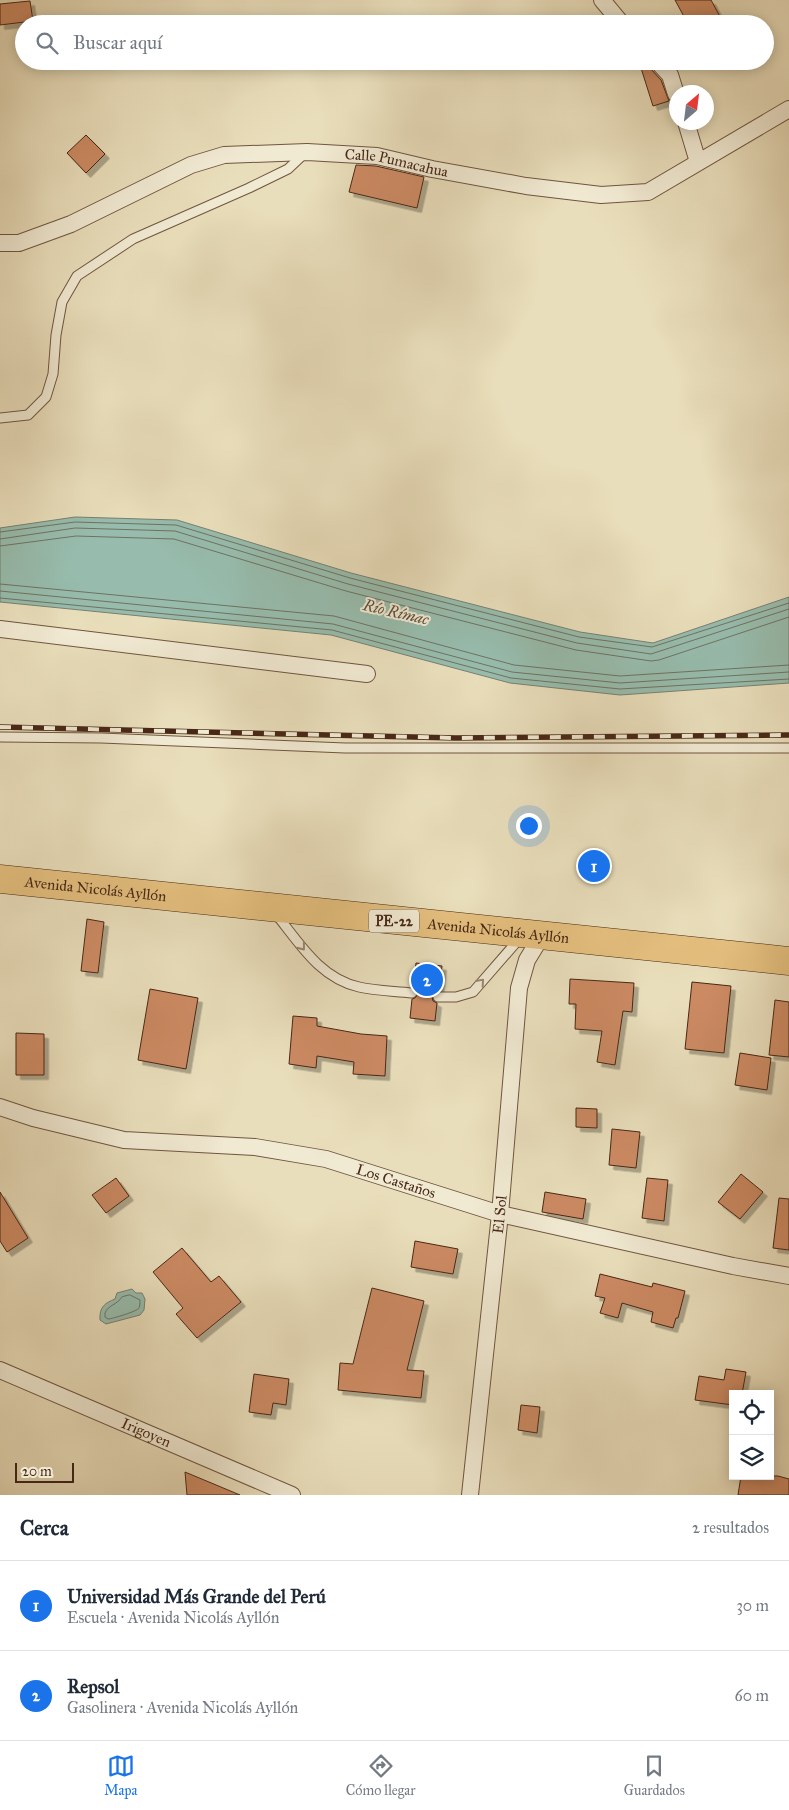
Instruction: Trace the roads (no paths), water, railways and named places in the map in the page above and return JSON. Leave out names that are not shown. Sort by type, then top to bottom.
[{"type":"highway","name":"Avenida Nicolás Ayllón","points":[[0,879],[789,962]]},
{"type":"street","points":[[602,0],[614,15]]},
{"type":"street","points":[[665,70],[670,75],[673,85]]},
{"type":"street","name":"Calle Pumacahua","points":[[0,243],[19,243],[71,224],[191,165],[224,155],[307,152],[377,156],[432,169],[526,186],[601,195],[648,192],[789,109]]},
{"type":"street","points":[[688,130],[698,162]]},
{"type":"street","points":[[0,629],[367,674]]},
{"type":"street","name":"El Sol","points":[[470,1495],[500,1214],[519,988],[532,936]]},
{"type":"street","name":"Los Castaños","points":[[0,1107],[33,1118],[124,1140],[255,1147],[326,1159],[500,1214],[733,1266],[789,1276]]},
{"type":"street","name":"Irigoyen","points":[[0,1370],[292,1495]]},
{"type":"lane","points":[[0,418],[28,415],[46,397],[53,374],[56,335],[62,302],[77,276],[133,239],[288,169],[307,152]]},
{"type":"lane","points":[[0,736],[101,738],[345,748],[789,748]]},
{"type":"lane","points":[[272,908],[315,963],[335,978],[359,987],[412,993]]},
{"type":"lane","points":[[438,997],[456,997],[473,992],[532,936]]},
{"type":"water","name":"Río Rímac","points":[[75,517],[177,520],[351,573],[580,632],[653,643],[789,597],[789,683],[620,695],[510,683],[331,635],[0,602],[0,528]]},
{"type":"water","points":[[132,1289],[136,1293],[142,1293],[145,1299],[144,1310],[140,1315],[106,1324],[100,1320],[103,1306],[115,1299],[117,1293]]},
{"type":"railway","points":[[0,727],[456,738],[789,735]]},
{"type":"place","name":"Universidad Más Grande del Perú","points":[[594,866]]},
{"type":"place","name":"Repsol","points":[[427,980]]}]
